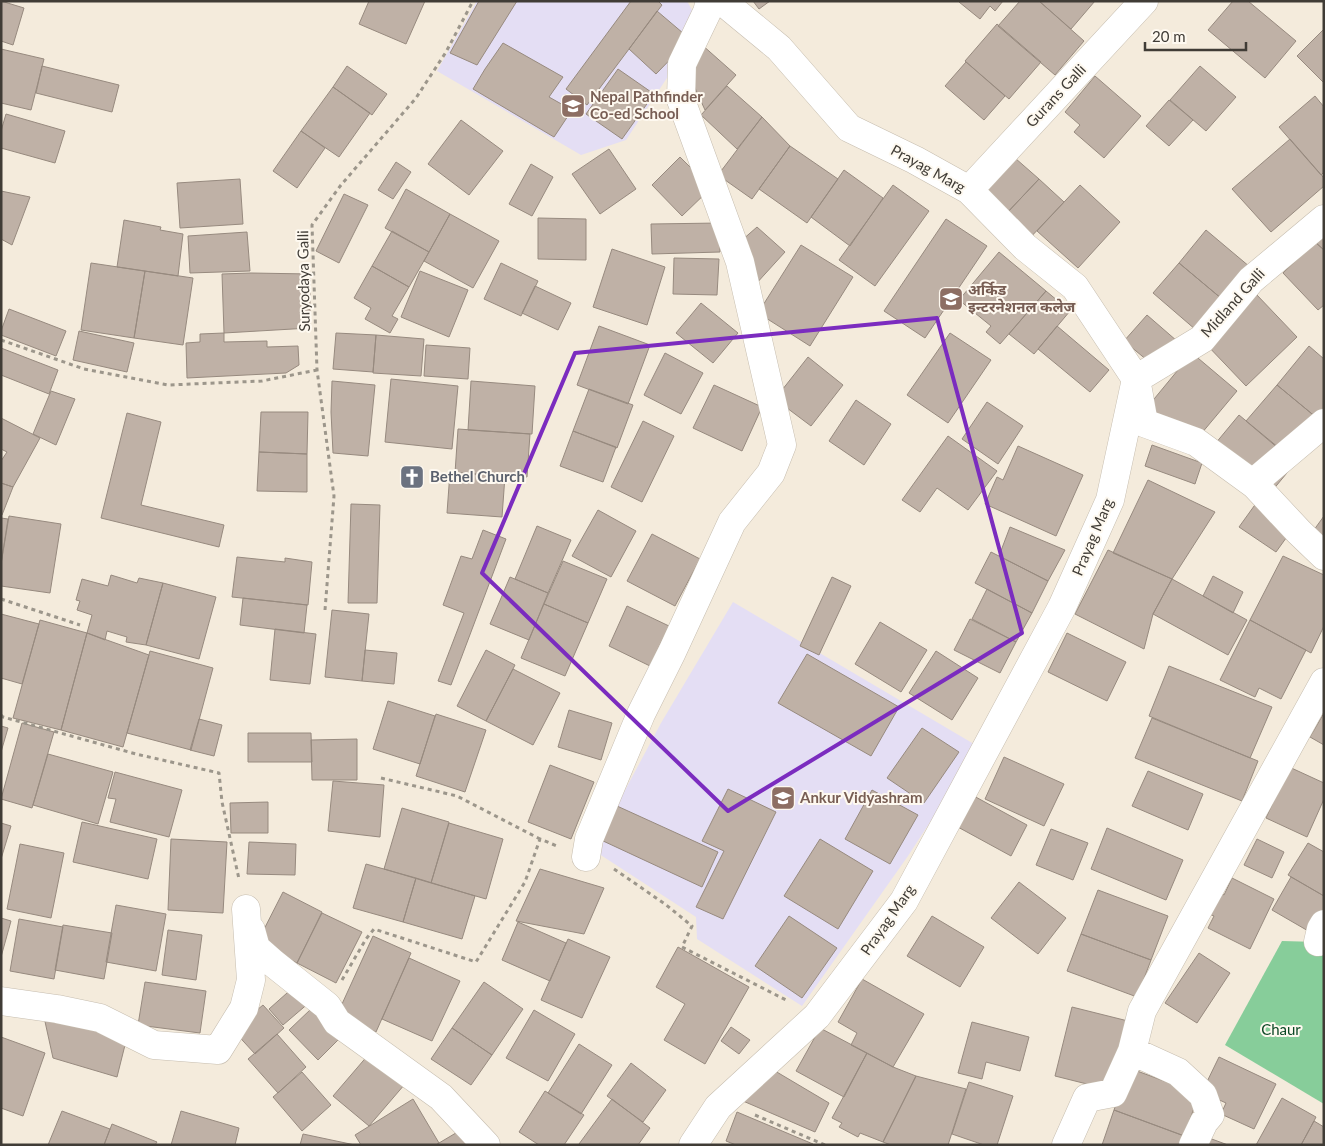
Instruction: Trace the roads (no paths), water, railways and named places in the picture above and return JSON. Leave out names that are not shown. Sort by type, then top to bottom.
[{"type":"street","points":[[586,857],[588,839],[641,714],[732,522],[771,473],[782,446],[740,262],[681,100],[682,64],[707,12],[710,1]]},
{"type":"street","name":"Prayag Marg","points":[[693,1145],[718,1107],[817,1016],[904,901],[1062,607],[1110,500],[1136,379],[1075,288],[1026,247],[969,190],[915,160],[849,128],[779,48],[722,1]]},
{"type":"street","name":"Gurans Galli","points":[[969,190],[1144,1]]},
{"type":"street","name":"Midland Galli","points":[[1136,379],[1202,339],[1251,280],[1324,219]]},
{"type":"street","points":[[1136,379],[1144,424],[1196,442],[1253,483],[1324,556]]},
{"type":"street","points":[[1253,483],[1324,423]]},
{"type":"street","points":[[1066,1145],[1087,1098],[1113,1093],[1132,1051],[1142,1011],[1324,682]]},
{"type":"street","points":[[1,1001],[57,1009],[100,1018],[154,1045],[218,1050],[244,1008],[251,980],[246,909],[256,948],[273,964],[327,1006],[337,1022],[441,1097],[486,1145]]},
{"type":"street","points":[[1132,1051],[1178,1072],[1203,1095],[1210,1115],[1204,1122],[1193,1145]]},
{"type":"place","name":"Nepal Pathfinder Co-ed School","points":[[573,106]]},
{"type":"place","name":"अर्किड इन्टरनेशनल कलेज","points":[[951,299]]},
{"type":"place","name":"Bethel Church","points":[[412,477]]},
{"type":"place","name":"Ankur Vidyashram","points":[[783,798]]},
{"type":"park label","name":"Chaur","points":[[1281,1030]]}]
